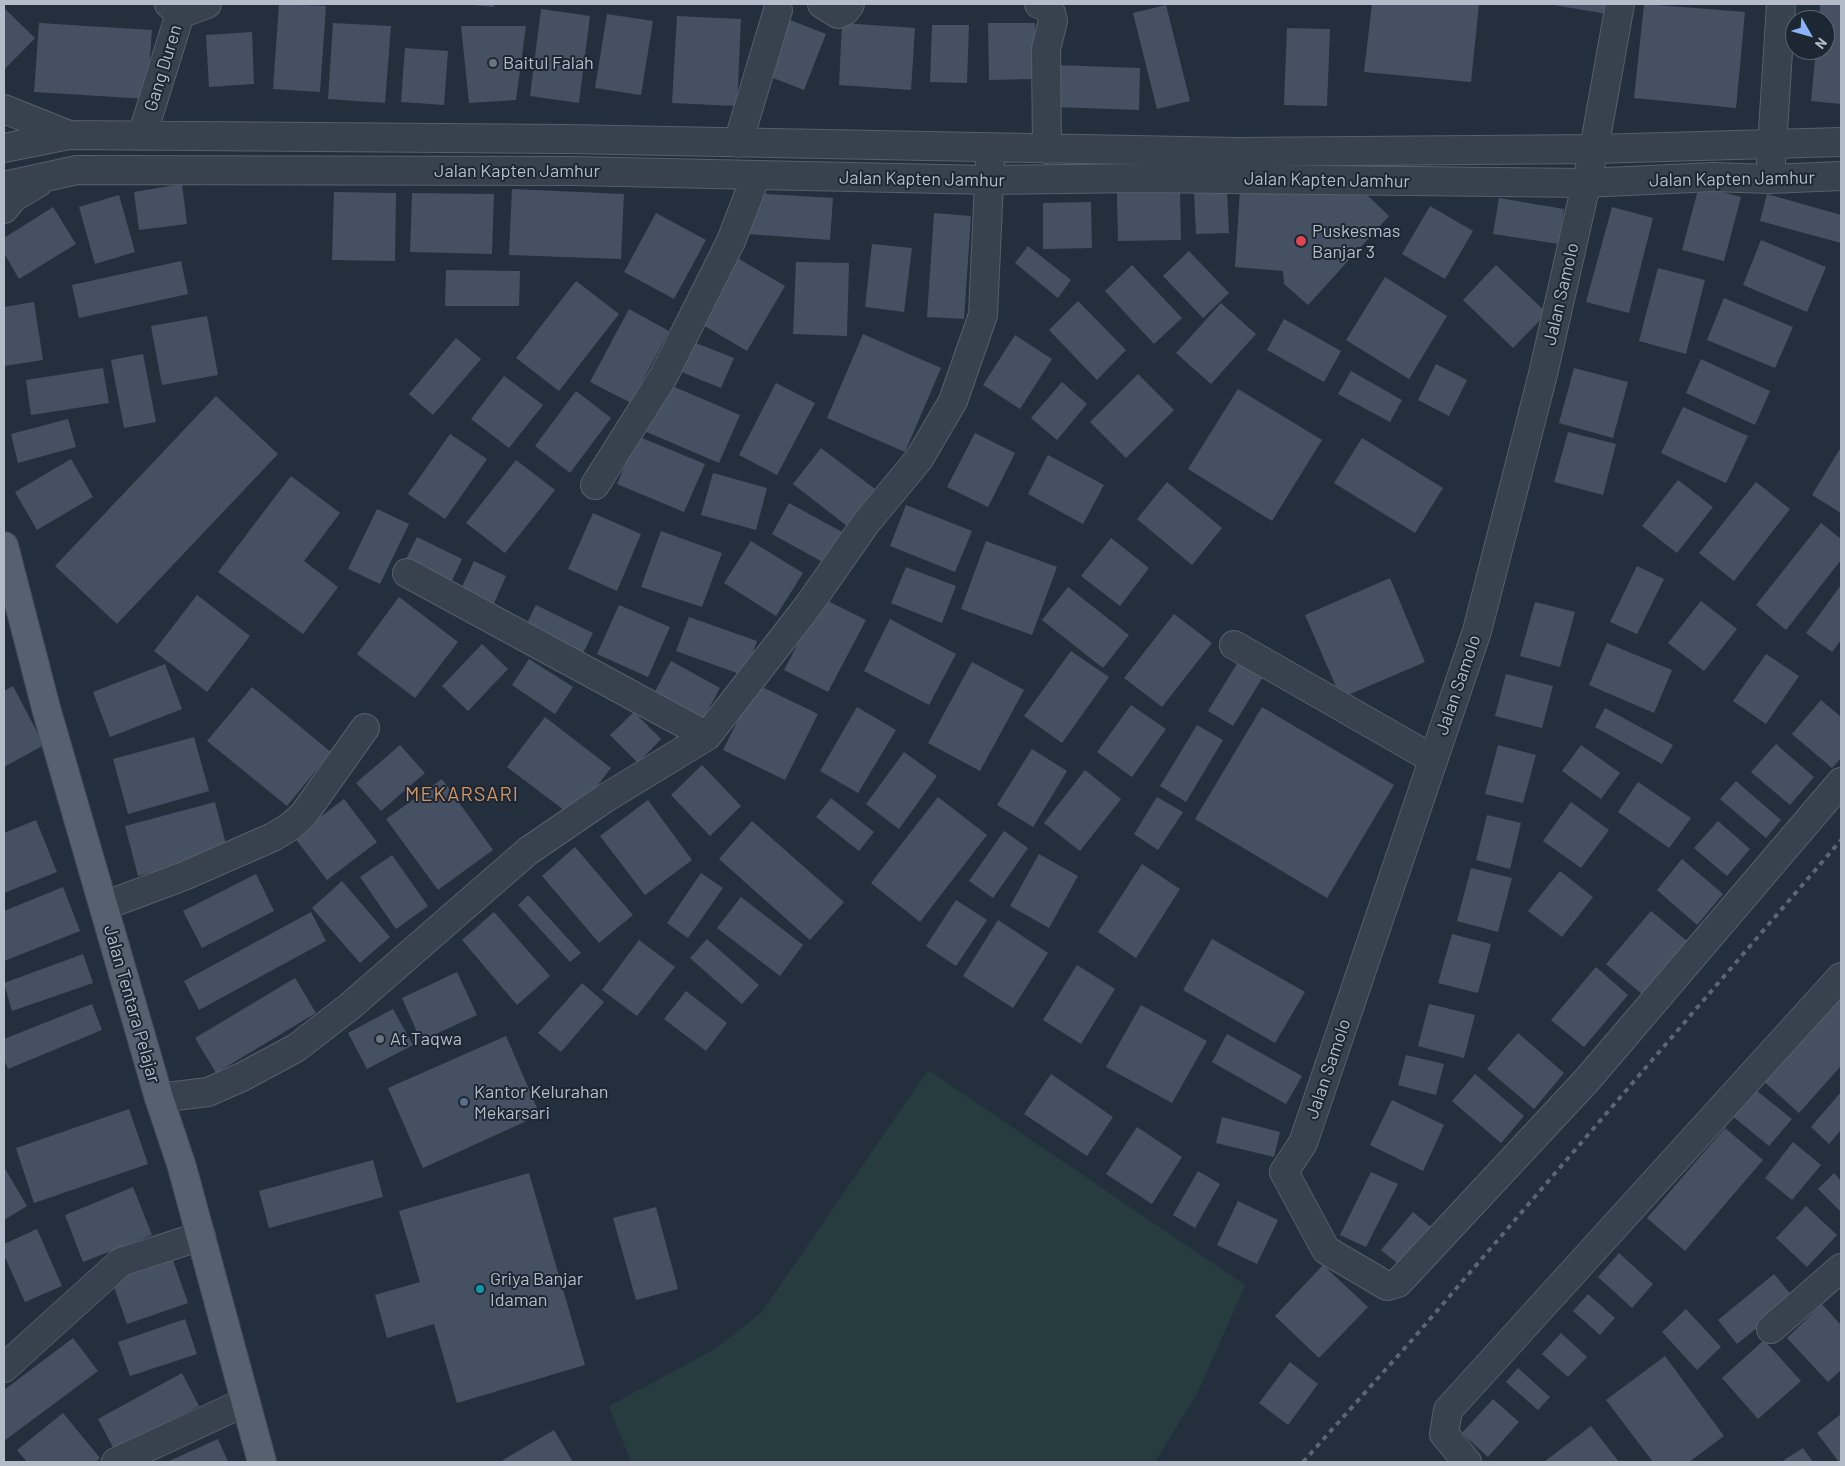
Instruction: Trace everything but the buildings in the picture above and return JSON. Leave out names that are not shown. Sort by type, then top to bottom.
[{"type":"main road","name":"Jalan Tentara Pelajar","points":[[4,546],[46,708],[159,1098],[182,1167],[262,1462]]},
{"type":"street","points":[[174,9],[207,4]]},
{"type":"street","points":[[822,4],[838,14],[845,11],[850,4]]},
{"type":"street","points":[[1039,4],[1045,5],[1051,13],[1053,21],[1046,49],[1047,148]]},
{"type":"street","name":"Jalan Samolo","points":[[1620,4],[1594,149],[1542,374],[1477,631],[1303,1143],[1284,1172],[1326,1250],[1387,1286],[1398,1283],[1587,1080],[1841,782]]},
{"type":"street","points":[[1770,178],[1780,4]]},
{"type":"street","points":[[738,143],[775,6]]},
{"type":"street","name":"Gang Duren","points":[[142,136],[174,9]]},
{"type":"street","points":[[4,109],[69,135]]},
{"type":"street","name":"Jalan Kapten Jamhur","points":[[4,148],[69,135],[489,139],[1236,152],[1594,149],[1841,142]]},
{"type":"street","points":[[489,139],[489,171]]},
{"type":"street","points":[[159,1098],[208,1092],[242,1077],[296,1048],[349,1007],[528,851],[604,799],[707,736],[808,606],[866,523],[920,459],[953,401],[983,315],[990,148]]},
{"type":"street","points":[[4,209],[13,198],[42,180],[77,170]]},
{"type":"street","name":"Jalan Kapten Jamhur","points":[[4,186],[77,170],[489,171],[990,180],[1142,178],[1586,183],[1713,177],[1841,176]]},
{"type":"street","points":[[595,484],[663,377],[731,241],[756,176]]},
{"type":"street","points":[[407,573],[707,736]]},
{"type":"street","points":[[1234,645],[1433,759]]},
{"type":"street","points":[[104,906],[184,876],[291,826],[304,814],[366,728]]},
{"type":"street","points":[[1467,1462],[1444,1434],[1448,1410],[1841,978]]},
{"type":"street","points":[[4,1368],[121,1262],[201,1236]]},
{"type":"street","points":[[1772,1329],[1841,1268]]},
{"type":"street","points":[[116,1462],[245,1402]]},
{"type":"green space","points":[[928,1070],[1245,1285],[1198,1392],[1155,1462],[631,1462],[609,1406],[715,1349],[762,1312]]},
{"type":"railway","points":[[1303,1462],[1412,1340],[1841,840]]},
{"type":"place","name":"Baitul Falah","points":[[493,63]]},
{"type":"place","name":"Puskesmas Banjar 3","points":[[1301,241]]},
{"type":"place","name":"At Taqwa","points":[[380,1039]]},
{"type":"place","name":"Kantor Kelurahan Mekarsari","points":[[464,1102]]},
{"type":"place","name":"Griya Banjar Idaman","points":[[480,1289]]},
{"type":"district","name":"MEKARSARI","points":[[462,794]]}]
